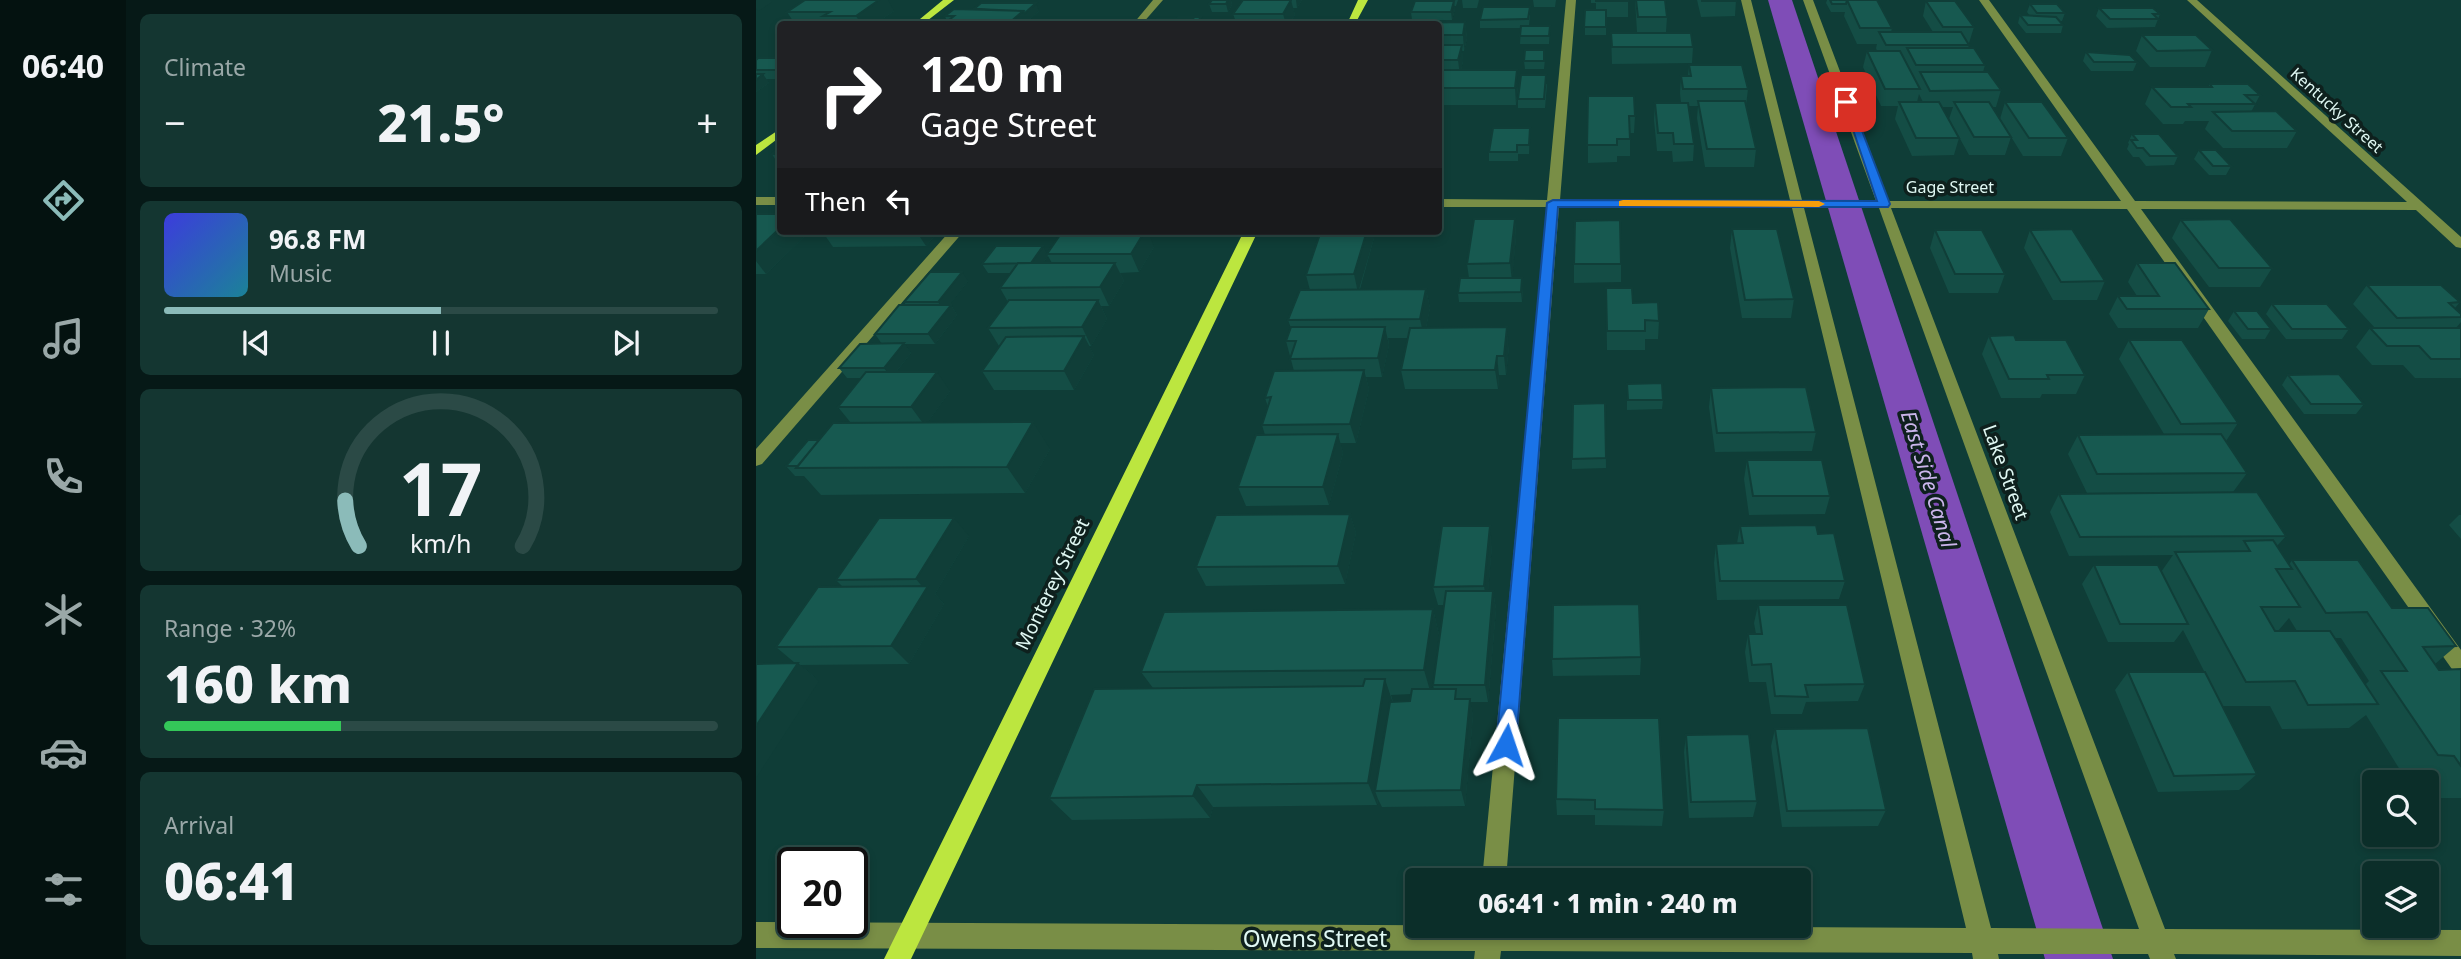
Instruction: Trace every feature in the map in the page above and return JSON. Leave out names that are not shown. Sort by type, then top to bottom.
[{"type":"main road","points":[[922,21],[949,0]]},
{"type":"main road","points":[[1352,21],[1363,0]]},
{"type":"main road","points":[[756,151],[777,134]]},
{"type":"main road","name":"Monterey Street","points":[[897,959],[1249,235]]},
{"type":"street","points":[[1140,21],[1158,0]]},
{"type":"street","points":[[1495,868],[1571,0]]},
{"type":"street","points":[[1746,0],[1984,950]]},
{"type":"street","name":"Lake Street","points":[[1808,0],[2160,950]]},
{"type":"street","points":[[1984,0],[2461,666]]},
{"type":"street","name":"Kentucky Street","points":[[2192,0],[2461,244]]},
{"type":"street","points":[[756,201],[777,201]]},
{"type":"street","name":"Gage Street","points":[[1442,203],[2419,206]]},
{"type":"street","points":[[756,460],[953,235]]},
{"type":"street","name":"Owens Street","points":[[756,935],[1489,941],[1984,950],[2160,950],[2461,943]]},
{"type":"building","points":[[805,0],[879,0],[856,16],[823,16],[830,12],[787,12]]},
{"type":"building","points":[[1212,0],[1228,0],[1226,4],[1209,4]]},
{"type":"building","points":[[1243,0],[1291,0],[1283,14],[1233,14]]},
{"type":"building","points":[[1628,0],[1628,1],[1596,1]]},
{"type":"building","points":[[1636,0],[1665,0],[1667,17],[1638,17]]},
{"type":"building","points":[[1736,0],[1736,1],[1702,1]]},
{"type":"building","points":[[1830,0],[1847,0],[1846,4],[1832,4]]},
{"type":"building","points":[[1847,0],[1877,0],[1892,28],[1860,28]]},
{"type":"building","points":[[1415,1],[1454,1],[1451,12],[1411,12]]},
{"type":"building","points":[[1926,1],[1955,1],[1974,27],[1943,27]]},
{"type":"building","points":[[981,3],[1036,3],[1025,13],[974,9]]},
{"type":"building","points":[[2030,4],[2057,4],[2065,13],[2037,13]]},
{"type":"building","points":[[1483,7],[1530,7],[1528,19],[1480,20]]},
{"type":"building","points":[[2099,8],[2153,8],[2160,14],[2153,14],[2158,19],[2110,19]]},
{"type":"building","points":[[954,9],[1023,11],[1011,21],[948,21],[954,16],[945,16]]},
{"type":"building","points":[[1585,10],[1606,10],[1606,27],[1584,27]]},
{"type":"building","points":[[2020,15],[2056,17],[2063,25],[2028,25]]},
{"type":"building","points":[[1201,17],[1194,21],[1177,19]]},
{"type":"building","points":[[1157,19],[1193,19],[1192,21],[1155,21]]},
{"type":"building","points":[[1442,22],[1465,22],[1463,35],[1442,35]]},
{"type":"building","points":[[1521,26],[1550,26],[1549,36],[1520,36]]},
{"type":"building","points":[[1879,32],[1961,32],[1969,45],[1886,45]]},
{"type":"building","points":[[1611,33],[1691,33],[1693,47],[1612,47]]},
{"type":"building","points":[[2142,35],[2196,35],[2212,50],[2157,51]]},
{"type":"building","points":[[1442,45],[1462,45],[1458,60],[1442,60]]},
{"type":"building","points":[[1907,48],[1974,48],[1985,65],[1916,65]]},
{"type":"building","points":[[1525,50],[1544,50],[1544,61],[1524,61]]},
{"type":"building","points":[[1867,51],[1900,51],[1920,89],[1885,89]]},
{"type":"building","points":[[2086,52],[2130,55],[2137,62],[2094,62]]},
{"type":"building","points":[[777,58],[777,70],[756,70],[756,60]]},
{"type":"building","points":[[1689,65],[1742,65],[1748,89],[1683,89],[1681,76],[1691,76]]},
{"type":"building","points":[[1442,70],[1517,70],[1515,88],[1442,88]]},
{"type":"building","points":[[1920,72],[1988,72],[2001,90],[1930,91]]},
{"type":"building","points":[[1521,75],[1546,75],[1544,99],[1518,99]]},
{"type":"building","points":[[2210,84],[2248,84],[2260,95],[2245,95],[2255,104],[2188,104],[2191,107],[2171,107],[2152,87],[2212,87]]},
{"type":"building","points":[[1588,96],[1634,96],[1635,116],[1629,116],[1630,139],[1617,139],[1617,145],[1587,145]]},
{"type":"building","points":[[1698,101],[1745,101],[1756,149],[1707,149]]},
{"type":"building","points":[[1899,102],[1939,102],[1959,138],[1916,138]]},
{"type":"building","points":[[1954,102],[1989,102],[2011,137],[1974,137]]},
{"type":"building","points":[[2005,102],[2042,102],[2068,138],[2029,138]]},
{"type":"building","points":[[1655,103],[1688,103],[1694,144],[1674,144],[1673,133],[1658,133]]},
{"type":"building","points":[[2276,111],[2297,131],[2232,131],[2213,112]]},
{"type":"building","points":[[1493,128],[1530,128],[1529,145],[1517,145],[1517,152],[1489,152]]},
{"type":"building","points":[[2132,134],[2159,134],[2178,156],[2150,156],[2143,148],[2137,148],[2131,140],[2137,140]]},
{"type":"building","points":[[2199,150],[2216,150],[2231,166],[2213,166]]},
{"type":"building","points":[[756,214],[777,214],[777,231],[756,251]]},
{"type":"building","points":[[1474,219],[1515,219],[1510,263],[1467,264]]},
{"type":"building","points":[[2230,219],[2272,268],[2219,268],[2181,220]]},
{"type":"building","points":[[1620,220],[1621,264],[1574,264],[1575,221]]},
{"type":"building","points":[[1732,229],[1777,229],[1794,299],[1745,300]]},
{"type":"building","points":[[2072,229],[2105,281],[2061,282],[2030,230]]},
{"type":"building","points":[[1935,230],[1982,230],[2005,274],[1955,274]]},
{"type":"building","points":[[1060,235],[1143,235],[1131,254],[1047,254]]},
{"type":"building","points":[[1320,235],[1366,235],[1354,274],[1306,275]]},
{"type":"building","points":[[996,246],[1043,246],[1031,263],[982,264]]},
{"type":"building","points":[[1018,263],[1115,263],[1100,287],[1000,288]]},
{"type":"building","points":[[2137,263],[2175,263],[2209,309],[2127,309],[2118,296],[2159,296]]},
{"type":"building","points":[[930,272],[962,272],[938,302],[904,302]]},
{"type":"building","points":[[1460,278],[1522,278],[1521,292],[1458,293]]},
{"type":"building","points":[[2367,285],[2441,285],[2460,302],[2449,303],[2461,317],[2397,318]]},
{"type":"building","points":[[1606,288],[1632,288],[1633,303],[1658,302],[1659,321],[1645,320],[1645,331],[1607,331]]},
{"type":"building","points":[[1426,289],[1420,319],[1288,320],[1300,290]]},
{"type":"building","points":[[1009,300],[1098,300],[1082,327],[988,328]]},
{"type":"building","points":[[2272,304],[2327,304],[2349,329],[2292,329]]},
{"type":"building","points":[[899,305],[951,305],[928,334],[875,334]]},
{"type":"building","points":[[2234,311],[2257,311],[2271,329],[2248,329]]},
{"type":"building","points":[[1291,327],[1385,327],[1378,358],[1290,359],[1296,341],[1286,341]]},
{"type":"building","points":[[1507,327],[1504,356],[1497,356],[1495,370],[1401,370],[1410,328]]},
{"type":"building","points":[[2370,328],[2461,328],[2461,359],[2431,359],[2419,346],[2387,346]]},
{"type":"building","points":[[2014,335],[2016,340],[2066,340],[2085,375],[2047,375],[2049,379],[2009,379],[1989,336]]},
{"type":"building","points":[[1084,336],[1064,371],[982,371],[1006,337]]},
{"type":"building","points":[[2129,340],[2182,340],[2238,423],[2181,424]]},
{"type":"building","points":[[904,343],[884,368],[839,368],[860,344]]},
{"type":"building","points":[[1364,370],[1350,424],[1262,425],[1271,397],[1265,398],[1274,371]]},
{"type":"building","points":[[866,372],[937,372],[911,407],[838,407]]},
{"type":"building","points":[[2339,374],[2364,404],[2311,404],[2288,375]]},
{"type":"building","points":[[1662,383],[1663,400],[1628,400],[1627,384]]},
{"type":"building","points":[[1806,387],[1816,432],[1717,433],[1711,388]]},
{"type":"building","points":[[1605,403],[1606,458],[1572,459],[1573,404]]},
{"type":"building","points":[[1033,422],[1007,467],[796,468],[833,423]]},
{"type":"building","points":[[1338,434],[1323,487],[1238,487],[1256,435]]},
{"type":"building","points":[[2221,434],[2247,473],[2097,474],[2078,435]]},
{"type":"building","points":[[808,440],[819,440],[798,466],[786,466]]},
{"type":"building","points":[[1747,460],[1822,460],[1830,496],[1753,496]]},
{"type":"building","points":[[2257,492],[2286,536],[2080,537],[2059,494]]},
{"type":"building","points":[[1350,514],[1338,566],[1196,567],[1216,515]]},
{"type":"building","points":[[879,518],[954,518],[916,579],[836,580]]},
{"type":"building","points":[[1816,525],[1818,534],[1834,533],[1845,581],[1720,581],[1716,544],[1743,543],[1740,526]]},
{"type":"building","points":[[1442,526],[1490,526],[1484,586],[1433,587]]},
{"type":"building","points":[[2273,540],[2292,569],[2276,569],[2300,607],[2261,607],[2275,631],[2330,631],[2378,704],[2308,705],[2295,681],[2246,682],[2175,552],[2250,551],[2244,541]]},
{"type":"building","points":[[2292,560],[2358,560],[2392,608],[2428,608],[2456,646],[2423,647],[2439,670],[2461,669],[2461,766],[2454,756],[2438,755],[2381,671],[2407,671],[2367,612],[2326,613]]},
{"type":"building","points":[[2094,565],[2158,565],[2188,624],[2120,624]]},
{"type":"building","points":[[928,586],[891,646],[776,647],[818,587]]},
{"type":"building","points":[[1446,591],[1493,591],[1485,685],[1433,685]]},
{"type":"building","points":[[1639,604],[1641,657],[1552,659],[1553,605]]},
{"type":"building","points":[[1758,605],[1847,605],[1865,684],[1805,685],[1808,697],[1775,696],[1771,664],[1752,665],[1748,634],[1762,634]]},
{"type":"building","points":[[1433,609],[1424,670],[1141,672],[1164,612]]},
{"type":"building","points":[[798,663],[756,726],[756,664]]},
{"type":"building","points":[[2128,672],[2205,672],[2257,774],[2174,776]]},
{"type":"building","points":[[1365,679],[1385,679],[1368,783],[1197,785],[1193,796],[1049,798],[1094,689],[1363,686]]},
{"type":"building","points":[[1412,689],[1456,689],[1455,699],[1470,699],[1461,790],[1375,791],[1390,702],[1410,701]]},
{"type":"building","points":[[1558,718],[1659,718],[1664,810],[1595,809],[1595,800],[1556,799]]},
{"type":"building","points":[[1868,728],[1886,810],[1787,811],[1775,729]]},
{"type":"building","points":[[1749,734],[1757,801],[1691,802],[1686,735]]},
{"type":"waterway","name":"East Side Canal","points":[[1780,0],[2079,959]]},
{"type":"slow traffic","points":[[1623,203],[1819,204]]},
{"type":"route","points":[[1506,745],[1553,203],[1884,204],[1846,102]]}]
